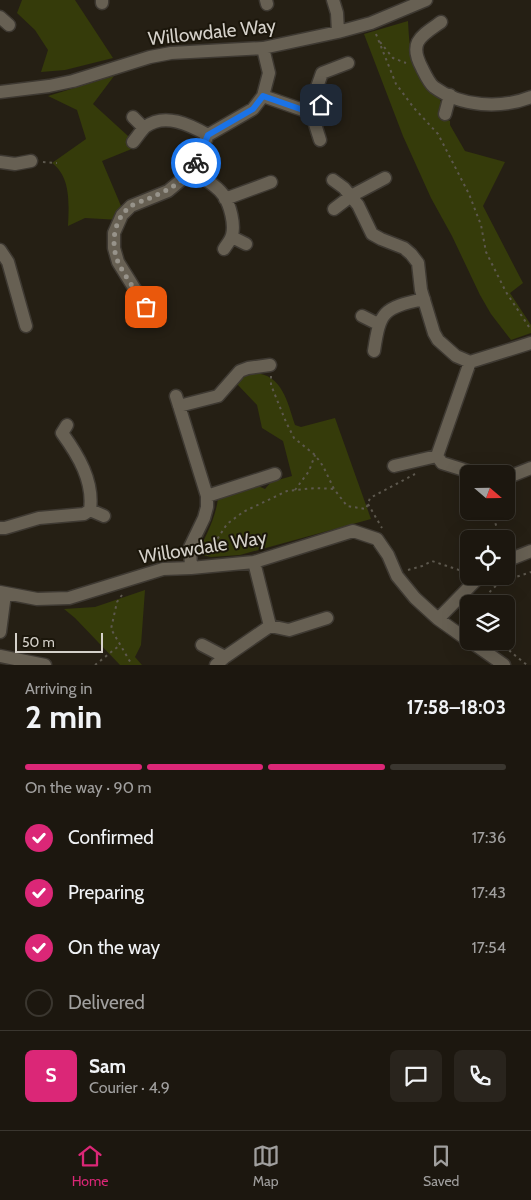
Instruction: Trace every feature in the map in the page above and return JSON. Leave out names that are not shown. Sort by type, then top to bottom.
[{"type":"street","points":[[333,0],[337,13],[338,32]]},
{"type":"street","name":"Willowdale Way","points":[[0,92],[73,81],[150,57],[172,53],[263,48],[338,32],[372,23],[426,0]]},
{"type":"street","points":[[441,22],[421,36],[416,48],[416,58],[433,86],[450,95],[475,104],[491,105],[518,102],[531,97]]},
{"type":"street","points":[[146,307],[118,262],[114,248],[114,233],[122,215],[131,206],[168,191],[192,171],[208,135],[253,109],[263,96],[269,73],[263,48]]},
{"type":"street","points":[[320,140],[314,125],[316,90],[322,73],[348,63]]},
{"type":"street","points":[[445,114],[450,95]]},
{"type":"street","points":[[263,96],[303,110],[316,106]]},
{"type":"street","points":[[133,117],[144,128]]},
{"type":"street","points":[[133,142],[144,128],[151,124],[169,120],[192,126],[208,135]]},
{"type":"street","points":[[0,162],[15,164],[30,161]]},
{"type":"street","points":[[192,171],[209,182],[225,199],[233,227],[232,237],[224,248]]},
{"type":"street","points":[[334,209],[351,196],[386,178]]},
{"type":"street","points":[[333,180],[358,204],[372,234],[404,248],[418,263],[424,299],[434,333],[438,340],[456,356],[470,362],[531,343]]},
{"type":"street","points":[[225,199],[271,182]]},
{"type":"street","points":[[232,237],[246,244]]},
{"type":"street","points":[[0,250],[8,262],[26,326]]},
{"type":"street","points":[[374,351],[378,324],[382,316],[405,303],[424,299]]},
{"type":"street","points":[[362,316],[378,324]]},
{"type":"street","points":[[437,456],[470,362]]},
{"type":"street","points":[[195,567],[190,547],[204,518],[207,496],[177,401],[218,396],[240,371],[270,364]]},
{"type":"street","points":[[0,528],[38,518],[84,514],[90,510],[91,501],[87,477],[75,451],[60,431]]},
{"type":"street","points":[[394,466],[437,456]]},
{"type":"street","points":[[437,456],[442,463],[460,469]]},
{"type":"street","points":[[515,474],[531,468]]},
{"type":"street","points":[[207,496],[275,474]]},
{"type":"street","points":[[90,510],[104,516]]},
{"type":"street","name":"Willowdale Way","points":[[3,593],[37,599],[69,598],[135,576],[163,569],[254,562],[353,531],[377,539],[388,555],[397,576],[415,598],[438,619]]},
{"type":"street","points":[[515,557],[531,551]]},
{"type":"street","points":[[254,562],[270,626]]},
{"type":"street","points":[[460,635],[438,619],[471,585]]},
{"type":"street","points":[[0,632],[3,593]]},
{"type":"street","points":[[202,645],[221,661],[270,626],[289,630],[327,618]]},
{"type":"street","points":[[482,650],[504,665]]},
{"type":"street","points":[[0,656],[44,665]]},
{"type":"path","points":[[372,23],[396,84],[414,108],[438,134],[469,194],[481,225],[486,252],[506,292],[531,330]]},
{"type":"path","points":[[378,40],[393,58],[422,69]]},
{"type":"path","points":[[270,364],[271,385],[294,438],[316,455],[334,489],[347,506],[366,509],[370,498],[416,474]]},
{"type":"path","points":[[295,491],[309,471],[316,455]]},
{"type":"path","points":[[195,567],[227,524],[243,512],[287,491],[315,488],[334,489]]},
{"type":"path","points":[[368,503],[384,532]]},
{"type":"path","points":[[408,570],[432,561],[460,570]]},
{"type":"path","points":[[488,595],[490,590],[498,583],[531,572]]},
{"type":"path","points":[[132,665],[111,629],[117,602],[135,576]]},
{"type":"path","points":[[94,665],[120,645]]},
{"type":"path","points":[[509,650],[527,665]]},
{"type":"green space","points":[[22,0],[75,0],[113,58],[65,70],[41,72],[48,50],[35,30],[17,13]]},
{"type":"green space","points":[[408,21],[412,56],[421,74],[435,90],[441,101],[441,117],[450,121],[450,125],[465,151],[505,162],[483,206],[523,283],[510,293],[531,325],[531,333],[511,340],[491,314],[431,198],[403,136],[364,34]]},
{"type":"green space","points":[[114,76],[93,104],[139,146],[102,161],[124,213],[120,220],[85,218],[68,226],[68,192],[66,183],[63,176],[52,163],[86,139],[77,110],[48,96]]},
{"type":"green space","points":[[250,373],[269,377],[276,383],[286,398],[295,425],[301,427],[335,418],[371,519],[240,555],[211,557],[197,554],[213,519],[218,498],[256,485],[265,489],[271,482],[292,476],[283,441],[262,428],[257,405],[237,384],[241,378]]},
{"type":"green space","points":[[145,590],[141,645],[135,657],[142,665],[120,665],[64,609],[95,607]]},
{"type":"way so far","points":[[146,307],[118,262],[114,248],[114,233],[122,215],[131,206],[168,191],[192,171],[196,163]]},
{"type":"route","points":[[196,163],[208,135],[253,109],[263,96],[303,110],[321,105]]}]
